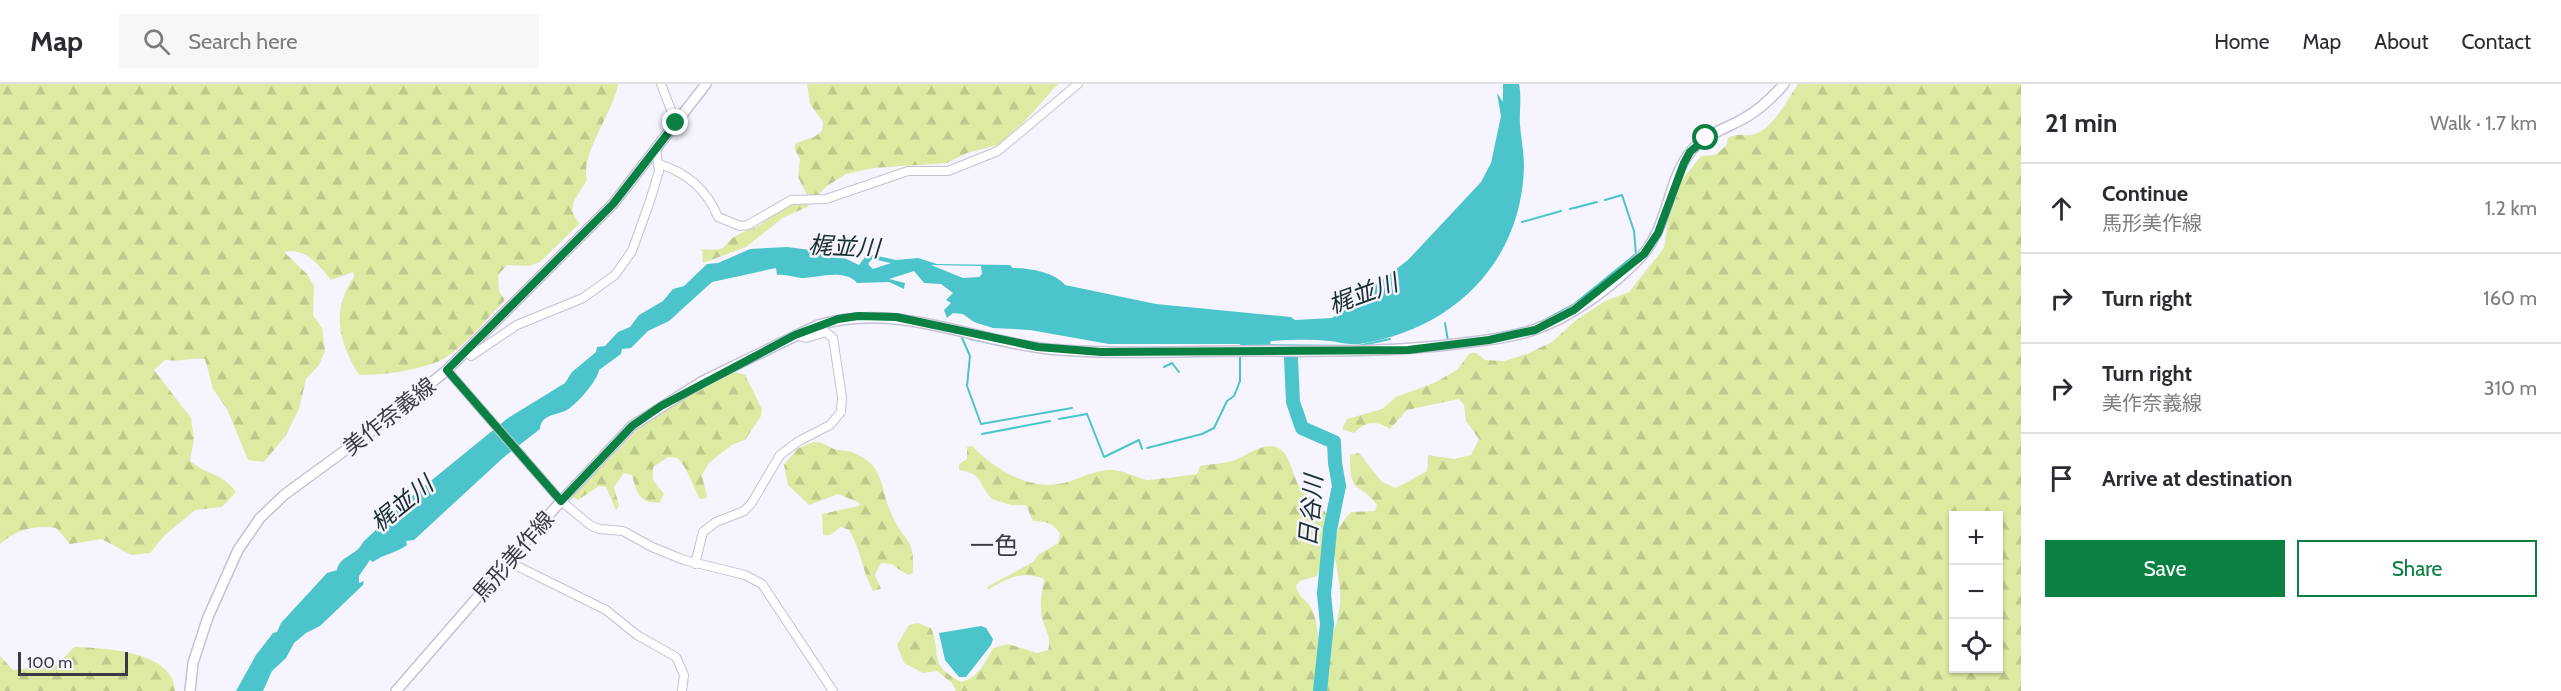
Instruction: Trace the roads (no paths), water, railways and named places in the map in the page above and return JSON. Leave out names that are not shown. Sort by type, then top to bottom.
[{"type":"main road","name":"美作奈義線","points":[[190,691],[196,653],[208,617],[238,550],[260,518],[284,495],[381,424],[447,370],[613,204],[706,84]]},
{"type":"main road","name":"馬形美作線","points":[[396,691],[561,501],[632,426],[661,406],[795,335],[838,319],[879,316],[1038,347],[1101,352],[1408,350],[1516,335],[1546,325],[1574,310],[1634,264],[1658,233],[1675,185],[1690,152],[1706,138],[1757,110],[1784,84]]},
{"type":"street","points":[[662,84],[676,123]]},
{"type":"street","points":[[659,164],[688,177],[705,192],[718,218],[740,226],[748,225],[791,200],[825,199],[894,174],[908,171],[948,171],[988,156],[1003,147],[1078,84]]},
{"type":"street","points":[[466,351],[471,356],[517,325],[583,298],[615,275],[632,251],[650,201],[659,164],[656,149]]},
{"type":"street","points":[[695,564],[703,532],[716,522],[744,512],[752,504],[780,455],[799,441],[830,425],[841,412],[842,397],[833,338],[826,332],[806,338],[795,335]]},
{"type":"street","points":[[447,370],[561,501],[599,529],[623,531],[652,548],[695,564],[734,571],[762,584],[833,691]]},
{"type":"street","points":[[509,562],[606,610],[637,635],[676,657],[684,675],[682,691]]},
{"type":"water","points":[[1503,84],[1519,84],[1520,125],[1524,156],[1520,201],[1511,232],[1496,261],[1476,286],[1452,307],[1424,324],[1393,336],[1359,344],[1308,340],[1271,341],[1270,344],[1109,344],[1030,330],[993,328],[974,322],[963,314],[953,313],[947,318],[944,310],[951,303],[946,300],[953,293],[941,284],[924,283],[914,271],[889,279],[905,283],[904,289],[889,282],[857,283],[852,278],[838,275],[801,278],[777,275],[776,268],[712,282],[669,321],[648,331],[631,348],[622,349],[621,354],[599,370],[580,399],[565,411],[546,418],[540,429],[504,457],[414,540],[406,541],[407,545],[403,548],[373,562],[370,560],[359,576],[359,583],[364,581],[363,585],[320,626],[306,633],[294,643],[286,658],[272,671],[263,691],[236,691],[256,655],[273,633],[277,632],[281,623],[327,573],[337,570],[341,561],[357,550],[411,497],[508,418],[565,383],[572,372],[596,352],[597,347],[605,346],[618,332],[630,327],[639,315],[663,301],[673,289],[684,286],[707,264],[718,263],[750,249],[787,247],[834,253],[859,265],[865,257],[873,255],[896,260],[918,258],[937,264],[1010,265],[1013,268],[1048,274],[1065,285],[1156,304],[1291,317],[1295,320],[1332,318],[1354,303],[1361,302],[1369,290],[1408,260],[1481,182],[1491,163],[1501,116],[1497,93],[1503,102]],"holes":[[[872,259],[891,263],[873,269],[868,264]],[[931,265],[981,266],[982,274],[979,277],[963,278]]]},
{"type":"water","points":[[981,626],[986,628],[993,639],[991,645],[966,677],[959,677],[945,660],[939,633]]},
{"type":"waterway","points":[[1539,323],[1573,305],[1636,254],[1634,231],[1622,195],[1605,200]]},
{"type":"waterway","points":[[1570,209],[1597,202]]},
{"type":"waterway","points":[[1522,222],[1561,211]]},
{"type":"waterway","points":[[1445,323],[1448,341]]},
{"type":"waterway","points":[[1486,336],[1528,327]]},
{"type":"waterway","points":[[962,338],[970,356],[967,386],[981,424],[1072,408]]},
{"type":"waterway","points":[[970,339],[1019,349]]},
{"type":"waterway","points":[[1241,345],[1358,346],[1390,339]]},
{"type":"waterway","points":[[1058,354],[1118,357]]},
{"type":"waterway","points":[[1147,448],[1202,434],[1214,428],[1227,401],[1234,396],[1240,381],[1240,356]]},
{"type":"waterway","name":"日谷川","points":[[1291,358],[1293,402],[1302,428],[1334,442],[1339,486],[1330,530],[1324,594],[1327,624],[1320,691]]},
{"type":"waterway","points":[[1164,367],[1172,363],[1179,372]]},
{"type":"waterway","points":[[1059,419],[1087,414],[1104,457],[1139,440],[1142,449]]},
{"type":"waterway","points":[[982,434],[1050,421]]},
{"type":"district","name":"一色","points":[[994,546]]},
{"type":"water label","name":"梶並川","points":[[844,247]]},
{"type":"water label","name":"梶並川","points":[[1363,294]]},
{"type":"water label","name":"梶並川","points":[[402,504]]}]
